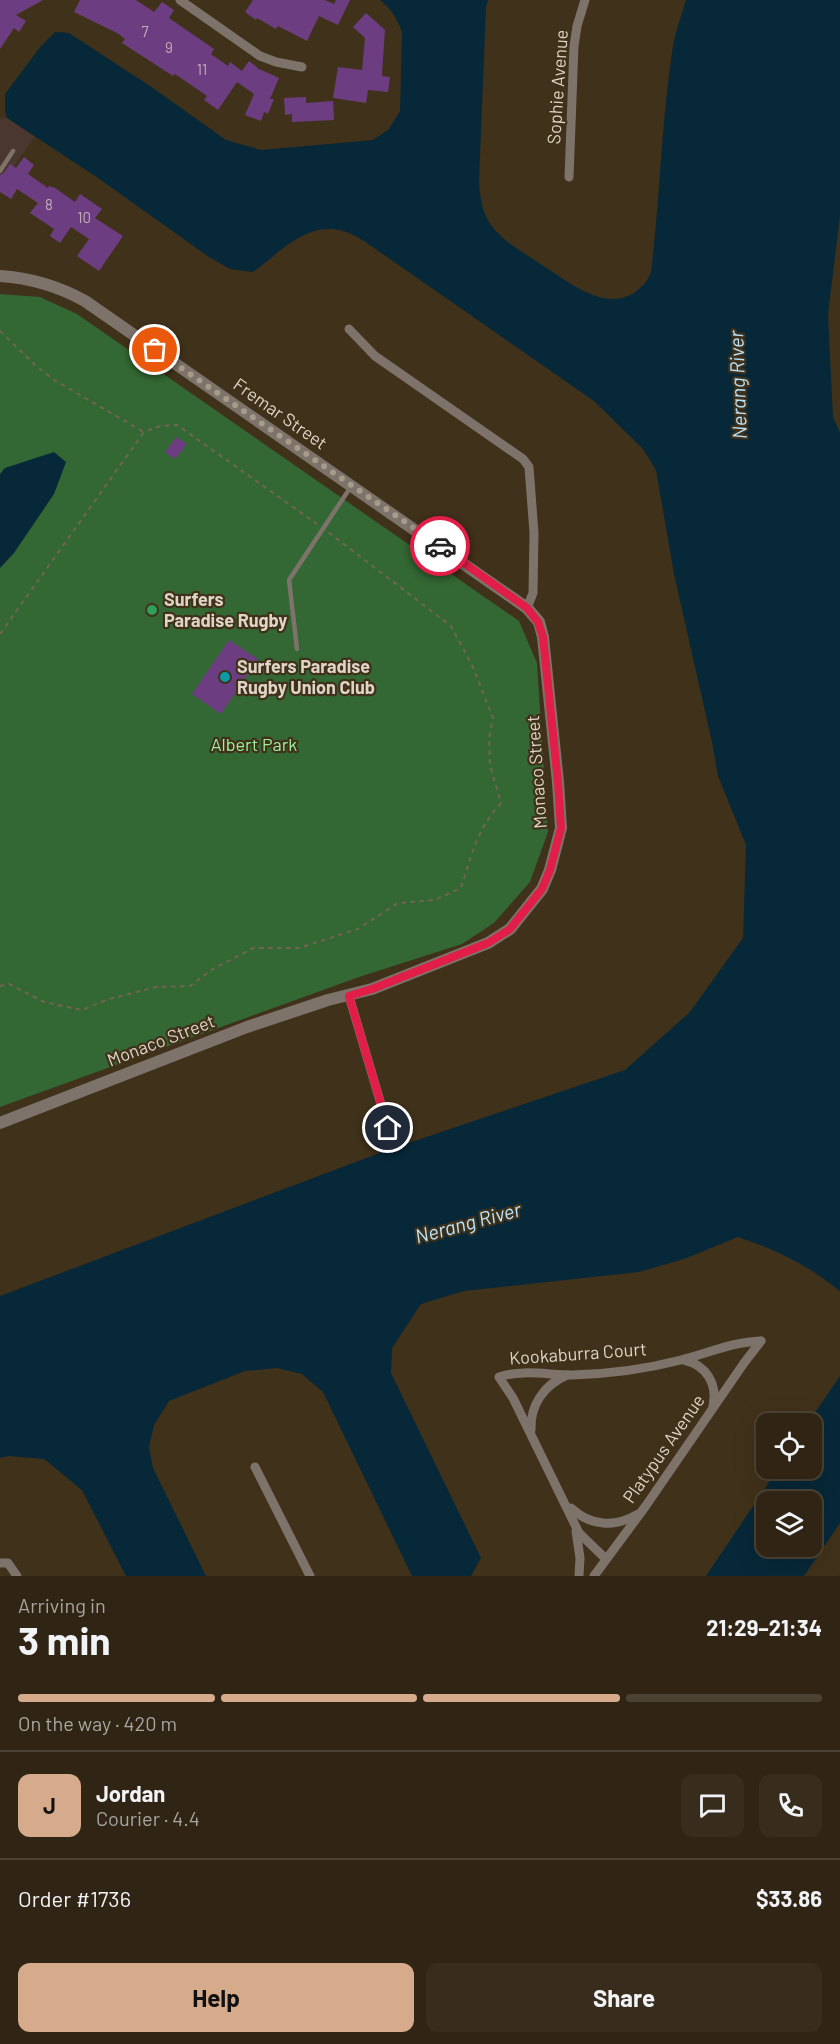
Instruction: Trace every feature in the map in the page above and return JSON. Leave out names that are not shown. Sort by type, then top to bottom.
[{"type":"street","points":[[180,0],[260,56],[302,67]]},
{"type":"street","name":"Sophie Avenue","points":[[569,177],[574,46],[585,0]]},
{"type":"street","name":"Fremar Street","points":[[0,276],[27,279],[53,286],[85,301],[527,608]]},
{"type":"street","points":[[349,329],[375,356],[523,459],[530,467],[534,533],[533,593],[527,608]]},
{"type":"street","name":"Monaco Street","points":[[0,1123],[247,1027],[328,1000],[372,989],[488,943],[510,929],[542,889],[550,870],[561,828],[543,637],[538,622],[527,608]]},
{"type":"street","points":[[349,996],[388,1128]]},
{"type":"street","name":"Kookaburra Court","points":[[606,1559],[582,1537],[533,1437],[500,1377],[516,1373],[569,1375],[631,1370],[682,1360],[734,1343],[761,1341]]},
{"type":"street","name":"Platypus Avenue","points":[[594,1576],[761,1341]]},
{"type":"street","points":[[682,1360],[699,1367],[711,1381],[715,1393],[711,1411]]},
{"type":"street","points":[[533,1437],[531,1418],[538,1400],[552,1383],[569,1375]]},
{"type":"street","points":[[255,1467],[310,1576]]},
{"type":"street","points":[[564,1499],[580,1516],[603,1524],[626,1520],[637,1515],[645,1507]]},
{"type":"street","points":[[574,1520],[580,1558],[579,1576]]},
{"type":"street","points":[[0,1563],[8,1563],[17,1576]]},
{"type":"lane","points":[[0,171],[13,151]]},
{"type":"lane","points":[[297,649],[289,580],[351,485]]},
{"type":"path","points":[[0,331],[54,380],[144,432]]},
{"type":"path","points":[[0,634],[144,432],[160,426],[177,425],[323,528],[451,626],[472,665],[493,718],[489,738],[490,765],[501,803],[487,819],[476,841],[461,888],[435,900],[398,903],[358,929],[298,948],[253,948],[213,969],[190,986],[156,987],[109,999],[82,1010],[44,1002],[9,984],[0,986]]},
{"type":"shaded area","points":[[7,118],[35,136],[0,187],[0,119]]},
{"type":"green space","name":"Albert Park","points":[[0,294],[40,297],[77,314],[519,621],[537,663],[548,832],[530,882],[494,923],[462,944],[359,977],[0,1107]]},
{"type":"water","name":"Nerang River","points":[[380,0],[488,0],[479,181],[485,215],[496,231],[515,247],[574,286],[598,297],[610,299],[622,298],[634,293],[644,284],[651,272],[668,80],[674,40],[686,0],[840,0],[840,216],[828,314],[833,417],[840,433],[840,1291],[792,1259],[738,1237],[684,1259],[639,1272],[464,1291],[421,1304],[392,1348],[391,1373],[481,1558],[471,1576],[412,1576],[323,1392],[302,1374],[277,1368],[245,1371],[169,1401],[154,1425],[149,1447],[153,1468],[206,1576],[126,1576],[82,1490],[44,1459],[9,1456],[0,1458],[0,1296],[385,1151],[625,1070],[690,1012],[743,938],[746,845],[718,776],[674,574],[656,470],[643,449],[594,401],[364,241],[343,231],[330,229],[317,231],[294,241],[253,272],[230,269],[209,257],[98,178],[7,118],[5,112],[5,94],[41,46],[55,32],[69,33],[153,88],[226,140],[261,150],[373,140],[389,129],[400,111],[402,32],[394,14]]},
{"type":"water","points":[[54,452],[66,462],[54,494],[14,553],[0,568],[0,474],[5,468]]},
{"type":"water","points":[[840,1376],[840,1523],[822,1550],[822,1491],[763,1491],[771,1479],[822,1479],[822,1413],[815,1413]]},
{"type":"water","points":[[756,1502],[756,1557],[817,1557],[804,1576],[706,1576]]},
{"type":"building","points":[[0,0],[43,0],[16,15],[26,21],[19,32],[14,28],[0,49]]},
{"type":"building","points":[[80,0],[136,0],[154,12],[162,2],[174,10],[169,18],[214,49],[211,54],[228,66],[230,62],[242,71],[249,61],[257,68],[279,78],[270,99],[274,99],[268,114],[264,112],[261,121],[245,115],[254,94],[237,82],[218,110],[204,100],[207,96],[122,43],[125,39],[117,33],[74,12]]},
{"type":"building","points":[[253,0],[325,0],[334,4],[336,0],[350,0],[338,25],[319,16],[307,41],[278,26],[276,29],[257,18],[256,20],[245,12]]},
{"type":"building","points":[[366,13],[385,30],[382,76],[390,77],[388,92],[368,90],[366,103],[333,98],[338,67],[362,70],[365,38],[353,27]]},
{"type":"building","points":[[306,97],[306,103],[333,101],[334,120],[292,122],[292,114],[285,115],[284,98]]},
{"type":"building","points":[[24,157],[34,165],[28,174],[75,202],[80,194],[102,209],[95,218],[123,236],[99,271],[77,256],[89,239],[71,227],[60,243],[50,236],[54,229],[30,213],[38,203],[17,189],[11,199],[0,192],[0,175],[10,164],[16,168]]},
{"type":"building","points":[[176,437],[187,444],[175,459],[165,452]]},
{"type":"building","name":"Surfers Paradise Rugby Union Club","points":[[229,640],[258,659],[221,714],[192,694]]},
{"type":"way so far","points":[[155,350],[440,546]]},
{"type":"place","name":"Surfers Paradise Rugby","points":[[152,610]]},
{"type":"place","name":"Surfers Paradise Rugby Union Club","points":[[225,677]]},
{"type":"route","points":[[388,1128],[349,996],[488,943],[510,929],[542,889],[557,848],[561,828],[543,637],[538,622],[527,608],[440,546]]}]
